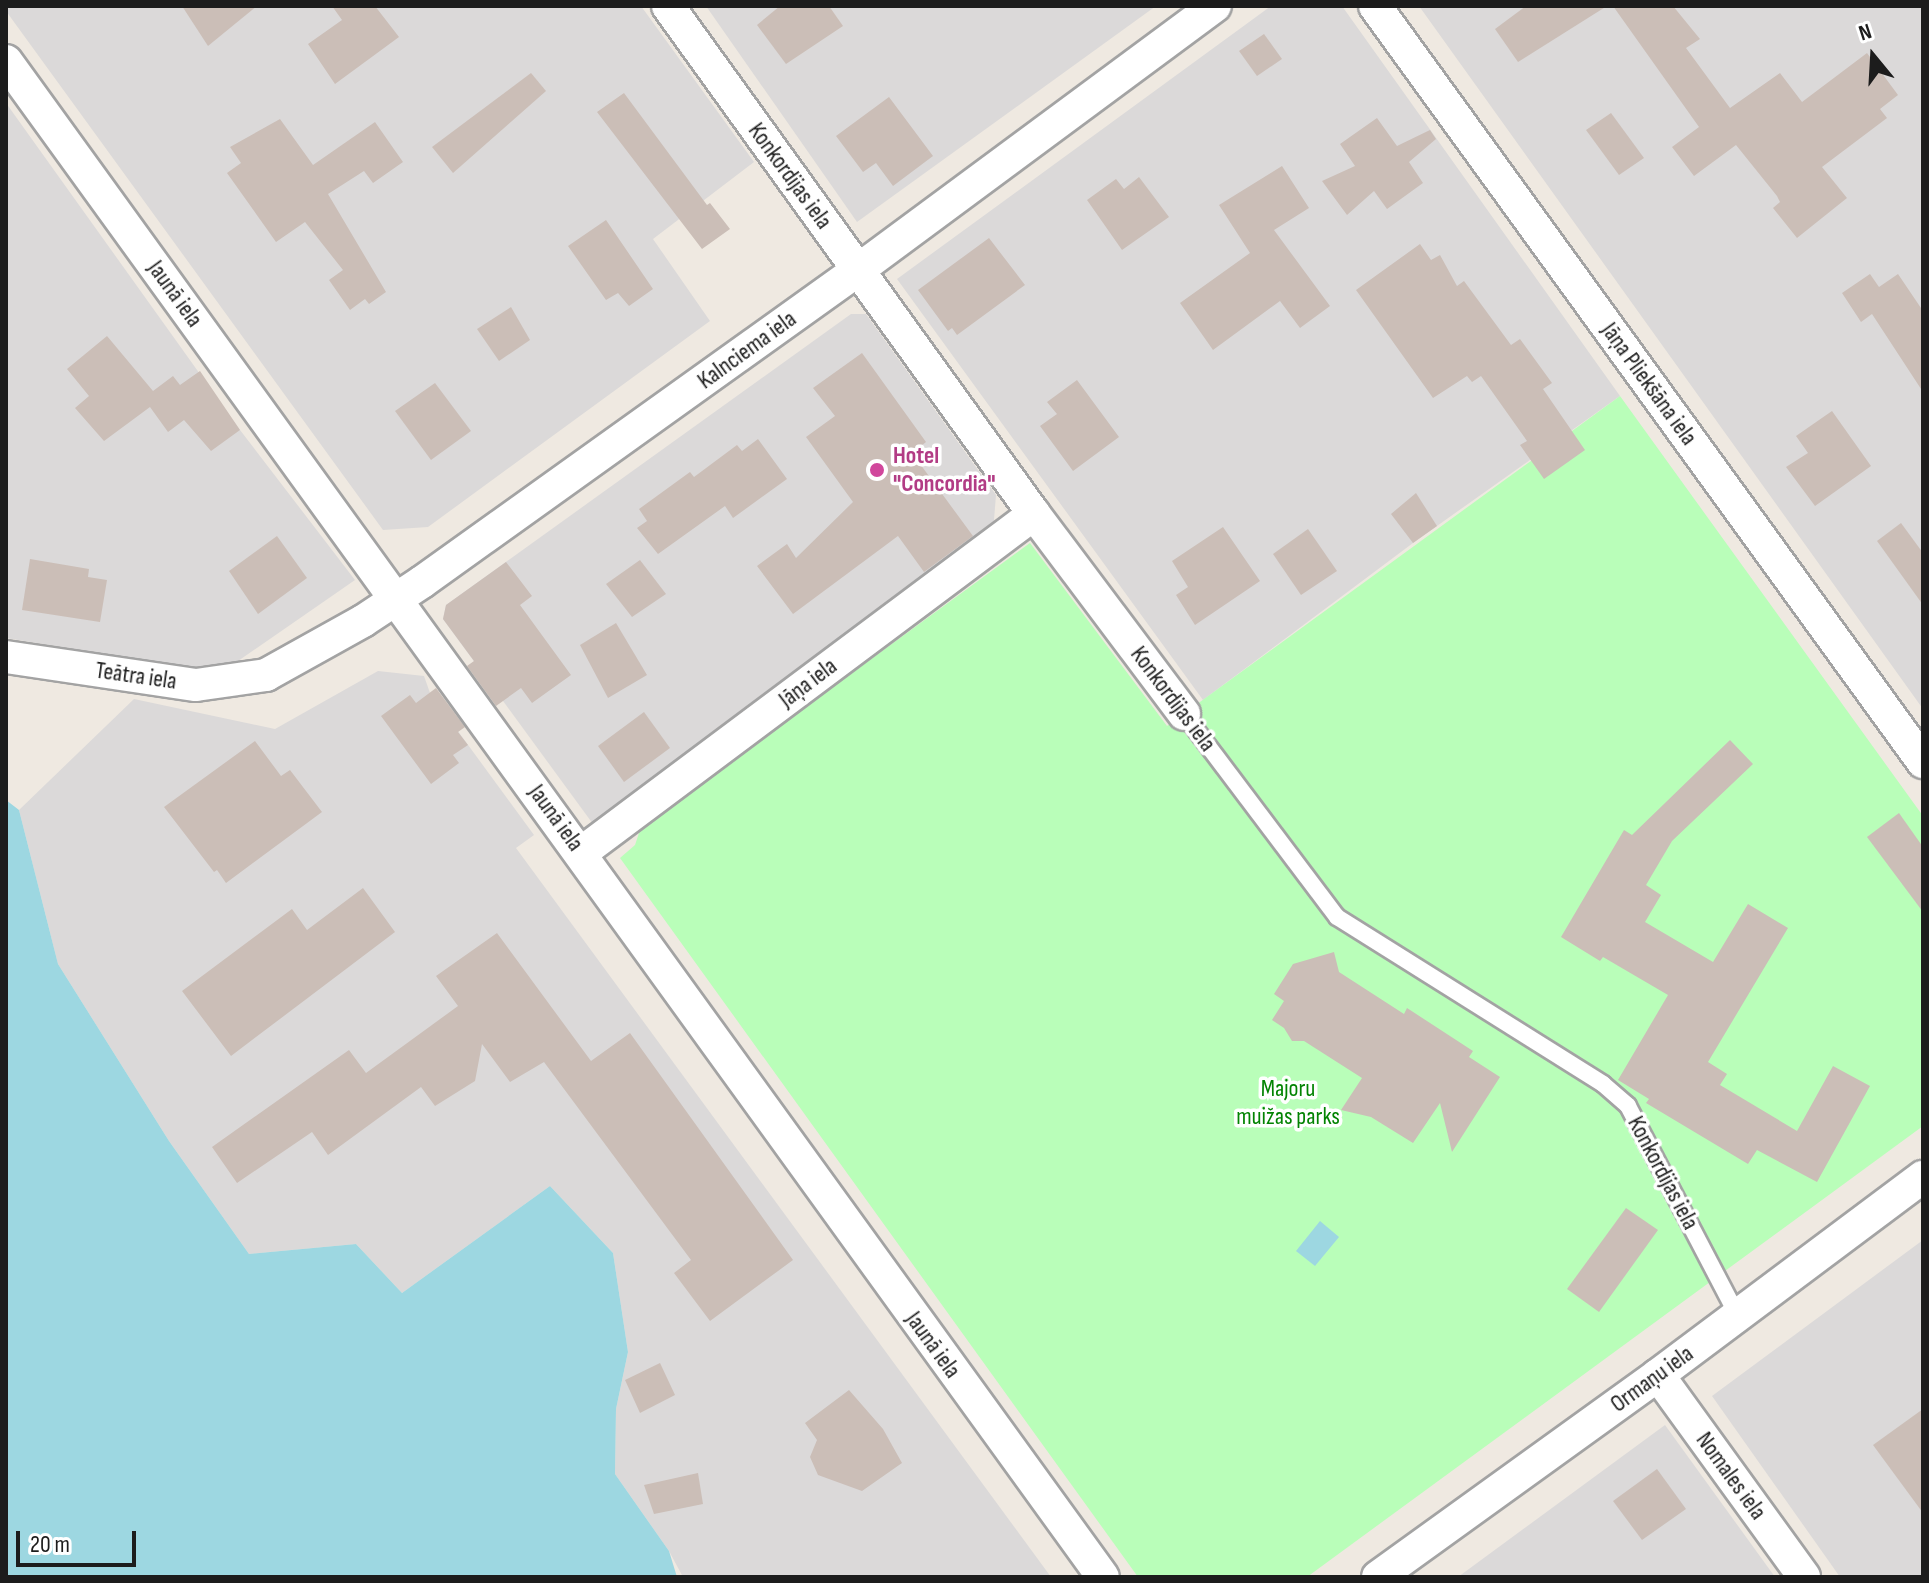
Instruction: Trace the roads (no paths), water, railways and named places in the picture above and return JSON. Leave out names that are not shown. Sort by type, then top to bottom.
[{"type":"street","name":"Konkordijas iela","points":[[668,6],[1034,514],[1184,714]]},
{"type":"street","name":"Kalnciema iela","points":[[266,675],[397,599],[858,270],[1215,6]]},
{"type":"street","name":"Jāņa Pliekšāna iela","points":[[1375,6],[1923,762]]},
{"type":"street","name":"Jaunā iela","points":[[6,61],[1103,1577]]},
{"type":"street","name":"Jāņa iela","points":[[581,853],[1034,514]]},
{"type":"street","name":"Teātra iela","points":[[6,657],[196,685],[266,675]]},
{"type":"street","name":"Ormaņu iela","points":[[1378,1577],[1658,1375],[1923,1177]]},
{"type":"street","name":"Nomales iela","points":[[1658,1375],[1804,1577]]},
{"type":"lane","name":"Konkordijas iela","points":[[1184,714],[1337,917],[1603,1084],[1628,1106],[1738,1316]]},
{"type":"water","points":[[6,800],[19,810],[58,964],[169,1141],[249,1254],[356,1244],[402,1293],[550,1186],[613,1253],[628,1352],[616,1409],[615,1474],[669,1551],[677,1577],[6,1577]]},
{"type":"water","points":[[1320,1221],[1339,1237],[1315,1266],[1296,1251]]},
{"type":"place","name":"Hotel \"Concordia\"","points":[[877,470]]},
{"type":"park label","name":"Majoru muižas parks","points":[[1288,1103]]}]
